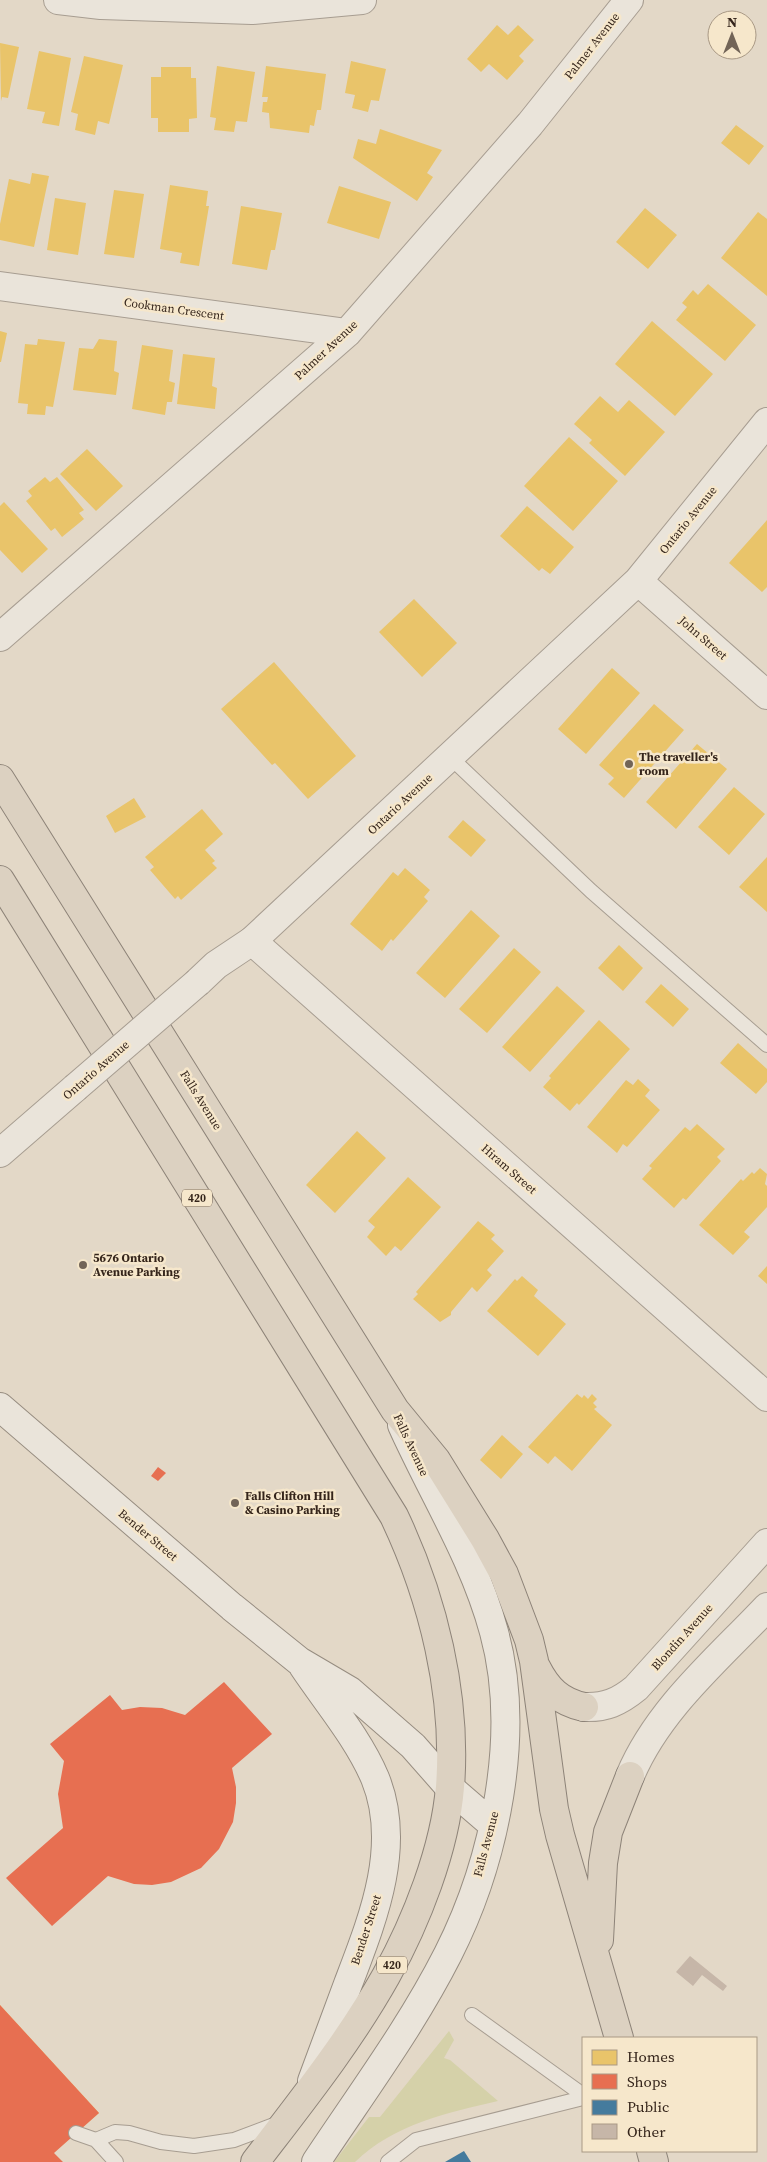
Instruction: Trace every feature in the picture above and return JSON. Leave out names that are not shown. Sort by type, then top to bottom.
[{"type":"highway","name":"Falls Avenue","points":[[0,779],[395,1410]]},
{"type":"highway","name":"420","points":[[0,880],[394,1516],[411,1551],[425,1592],[443,1668],[450,1749],[450,1788],[442,1831],[430,1875],[409,1928],[387,1975],[356,2026],[256,2162]]},
{"type":"highway","points":[[395,1410],[436,1460],[485,1539],[504,1574],[529,1640],[534,1661],[554,1809],[619,2037]]},
{"type":"highway","points":[[534,1661],[542,1678],[560,1698],[584,1707]]},
{"type":"highway","points":[[606,1994],[599,1948],[603,1863],[608,1832],[630,1776]]},
{"type":"street","points":[[58,0],[101,5],[252,10],[362,0]]},
{"type":"street","name":"Palmer Avenue","points":[[0,637],[347,333],[530,124],[629,0]]},
{"type":"street","name":"Cookman Crescent","points":[[0,286],[347,333]]},
{"type":"street","name":"Ontario Avenue","points":[[0,1153],[216,965],[252,941],[638,581],[767,422]]},
{"type":"street","name":"John Street","points":[[638,581],[767,694]]},
{"type":"street","name":"Hiram Street","points":[[252,941],[767,1397]]},
{"type":"street","name":"Bender Street","points":[[0,1407],[232,1607],[299,1661],[350,1691],[413,1746],[450,1788],[493,1825]]},
{"type":"street","name":"Falls Avenue","points":[[316,2162],[400,2036],[449,1952],[467,1909],[493,1825],[505,1745],[500,1664],[494,1632],[464,1549],[420,1466],[395,1410]]},
{"type":"street","name":"Blondin Avenue","points":[[584,1707],[616,1702],[636,1688],[767,1543]]},
{"type":"street","points":[[630,1776],[658,1725],[687,1691],[767,1607]]},
{"type":"street","name":"Bender Street","points":[[299,1661],[364,1756],[380,1796],[385,1830],[384,1862],[376,1905],[306,2095]]},
{"type":"lane","points":[[450,757],[590,891],[767,1044]]},
{"type":"lane","points":[[472,2015],[582,2095]]},
{"type":"lane","points":[[388,2162],[416,2140],[582,2096]]},
{"type":"lane","points":[[96,2140],[115,2132],[161,2142],[194,2146],[234,2140],[287,2121]]},
{"type":"lane","points":[[76,2133],[96,2140],[116,2162]]},
{"type":"shaded area","points":[[449,2031],[454,2040],[444,2058],[450,2060],[498,2101],[460,2110],[404,2129],[370,2149],[355,2162],[334,2162],[369,2117],[380,2117]]},
{"type":"building: Homes","points":[[497,25],[508,35],[518,25],[534,40],[519,56],[524,61],[507,80],[489,64],[481,72],[467,59]]},
{"type":"building: Homes","points":[[0,43],[19,47],[8,98],[2,97],[1,101]]},
{"type":"building: Homes","points":[[39,51],[71,58],[59,126],[42,123],[45,112],[27,109]]},
{"type":"building: Homes","points":[[84,56],[123,65],[109,124],[98,121],[95,135],[75,130],[78,114],[71,112]]},
{"type":"building: Homes","points":[[351,61],[386,69],[379,101],[371,100],[368,112],[352,108],[355,95],[345,93]]},
{"type":"building: Homes","points":[[217,66],[255,72],[247,122],[236,121],[234,132],[214,130],[216,118],[210,117]]},
{"type":"building: Homes","points":[[266,66],[326,74],[321,110],[317,110],[314,126],[310,125],[309,133],[270,128],[269,113],[262,112],[263,102],[267,102],[268,97],[262,97]]},
{"type":"building: Homes","points":[[161,67],[191,67],[191,78],[196,78],[197,118],[189,119],[189,132],[158,132],[158,118],[151,118],[151,77],[161,77]]},
{"type":"building: Homes","points":[[736,125],[764,146],[749,165],[721,143]]},
{"type":"building: Homes","points":[[380,129],[442,150],[427,173],[433,177],[417,201],[353,158],[358,139],[376,144]]},
{"type":"building: Homes","points":[[32,173],[49,176],[34,247],[0,240],[0,224],[9,179],[30,184]]},
{"type":"building: Homes","points":[[170,185],[208,191],[206,206],[209,206],[199,266],[180,263],[182,253],[160,249]]},
{"type":"building: Homes","points":[[339,186],[391,202],[379,239],[327,223]]},
{"type":"building: Homes","points":[[114,190],[144,194],[134,258],[104,254]]},
{"type":"building: Homes","points":[[55,198],[86,203],[78,255],[47,250]]},
{"type":"building: Homes","points":[[241,206],[282,213],[275,250],[271,250],[267,270],[232,264]]},
{"type":"building: Homes","points":[[645,208],[677,235],[648,269],[616,242]]},
{"type":"building: Homes","points":[[758,212],[767,219],[767,296],[721,258]]},
{"type":"building: Homes","points":[[708,284],[756,325],[725,361],[676,320],[687,307],[682,303],[693,290],[698,295]]},
{"type":"building: Homes","points":[[652,321],[713,374],[675,416],[615,364]]},
{"type":"building: Homes","points":[[0,331],[7,333],[1,362],[0,362]]},
{"type":"building: Homes","points":[[38,339],[65,342],[53,407],[46,406],[45,415],[27,414],[28,404],[18,403],[25,344],[37,345]]},
{"type":"building: Homes","points":[[99,339],[117,341],[114,371],[119,373],[116,395],[73,390],[79,348],[93,349]]},
{"type":"building: Homes","points":[[142,345],[173,350],[169,381],[175,383],[172,402],[167,402],[165,415],[132,409]]},
{"type":"building: Homes","points":[[183,354],[215,358],[212,386],[217,388],[215,409],[177,404]]},
{"type":"building: Homes","points":[[600,396],[618,412],[629,400],[665,432],[625,476],[589,443],[592,440],[574,424]]},
{"type":"building: Homes","points":[[569,437],[618,481],[573,531],[524,486]]},
{"type":"building: Homes","points":[[87,449],[123,486],[96,511],[60,474]]},
{"type":"building: Homes","points":[[45,477],[50,482],[57,477],[84,510],[79,513],[84,519],[62,537],[55,528],[51,531],[26,501],[32,496],[28,491]]},
{"type":"building: Homes","points":[[4,502],[48,549],[22,573],[0,550],[0,506]]},
{"type":"building: Homes","points":[[527,506],[574,547],[550,574],[542,568],[539,571],[500,536]]},
{"type":"building: Homes","points":[[767,520],[767,587],[762,592],[729,563]]},
{"type":"building: Homes","points":[[414,599],[457,643],[422,677],[379,632]]},
{"type":"building: Homes","points":[[274,662],[356,756],[308,799],[275,763],[272,765],[221,709]]},
{"type":"building: Homes","points":[[612,668],[640,693],[586,754],[558,729]]},
{"type":"building: Homes","points":[[654,704],[684,730],[624,798],[608,784],[614,778],[599,765]]},
{"type":"building: Homes","points":[[697,744],[727,769],[676,829],[646,802]]},
{"type":"building: Homes","points":[[734,787],[765,814],[729,855],[698,827]]},
{"type":"building: Homes","points":[[134,798],[146,817],[115,833],[106,816]]},
{"type":"building: Homes","points":[[202,809],[223,834],[205,850],[215,861],[212,863],[217,868],[181,900],[178,896],[175,899],[150,870],[154,867],[145,857]]},
{"type":"building: Homes","points":[[463,820],[486,840],[471,857],[448,837]]},
{"type":"building: Homes","points":[[767,857],[767,912],[739,887]]},
{"type":"building: Homes","points":[[405,868],[430,890],[424,897],[428,901],[393,941],[391,939],[382,951],[350,924],[393,872],[398,876]]},
{"type":"building: Homes","points":[[471,910],[500,936],[445,998],[416,973]]},
{"type":"building: Homes","points":[[619,945],[643,968],[623,991],[598,968]]},
{"type":"building: Homes","points":[[514,948],[541,972],[487,1033],[459,1009]]},
{"type":"building: Homes","points":[[661,984],[689,1009],[673,1027],[645,1002]]},
{"type":"building: Homes","points":[[557,986],[585,1011],[530,1072],[502,1047]]},
{"type":"building: Homes","points":[[599,1020],[630,1049],[579,1105],[577,1103],[570,1111],[543,1087],[551,1078],[549,1076]]},
{"type":"building: Homes","points":[[738,1043],[767,1069],[767,1082],[756,1094],[720,1063]]},
{"type":"building: Homes","points":[[638,1079],[650,1090],[645,1096],[660,1110],[627,1147],[623,1144],[617,1153],[587,1127],[626,1080],[633,1085]]},
{"type":"building: Homes","points":[[697,1124],[725,1149],[717,1157],[721,1161],[686,1200],[683,1198],[674,1208],[642,1179],[652,1168],[649,1166],[685,1127],[690,1131]]},
{"type":"building: Homes","points":[[357,1131],[386,1158],[335,1213],[306,1185]]},
{"type":"building: Homes","points":[[760,1168],[767,1174],[765,1184],[767,1186],[767,1207],[744,1232],[750,1237],[733,1255],[699,1225],[741,1179],[743,1181],[752,1172],[754,1174]]},
{"type":"building: Homes","points":[[408,1177],[441,1207],[401,1251],[395,1246],[386,1256],[367,1237],[375,1227],[368,1221]]},
{"type":"building: Homes","points":[[478,1221],[495,1235],[491,1239],[504,1251],[487,1270],[492,1275],[477,1292],[472,1287],[451,1312],[451,1315],[440,1322],[413,1299],[418,1294],[416,1292]]},
{"type":"building: Homes","points":[[767,1266],[767,1284],[758,1276]]},
{"type":"building: Homes","points":[[522,1276],[538,1290],[534,1296],[566,1324],[538,1356],[487,1311],[515,1279],[517,1281]]},
{"type":"building: Homes","points":[[577,1394],[582,1398],[584,1395],[588,1399],[592,1394],[597,1399],[593,1403],[597,1407],[594,1409],[612,1425],[572,1471],[555,1456],[548,1464],[528,1447]]},
{"type":"building: Homes","points":[[502,1435],[523,1454],[501,1479],[480,1460]]},
{"type":"building: Homes","points":[[0,2005],[99,2113],[43,2162],[0,2162]]},
{"type":"building: Shops","points":[[158,1467],[166,1473],[158,1481],[151,1476]]},
{"type":"building: Shops","points":[[224,1682],[272,1734],[232,1768],[236,1787],[233,1822],[219,1849],[201,1868],[171,1882],[152,1885],[134,1884],[108,1876],[52,1926],[6,1878],[63,1828],[58,1794],[64,1761],[50,1744],[110,1695],[122,1710],[140,1707],[162,1708],[185,1715]]},
{"type":"building: Shops","points":[[0,2005],[99,2113],[54,2153],[63,2162],[0,2162]]},
{"type":"building: Public","points":[[464,2151],[471,2162],[445,2162]]},
{"type":"building: Other","points":[[690,1956],[727,1986],[723,1991],[702,1975],[693,1986],[676,1972]]},
{"type":"place","name":"The traveller's room","points":[[629,764]]},
{"type":"place","name":"5676 Ontario Avenue Parking","points":[[83,1265]]},
{"type":"place","name":"Falls Clifton Hill & Casino Parking","points":[[235,1503]]}]
